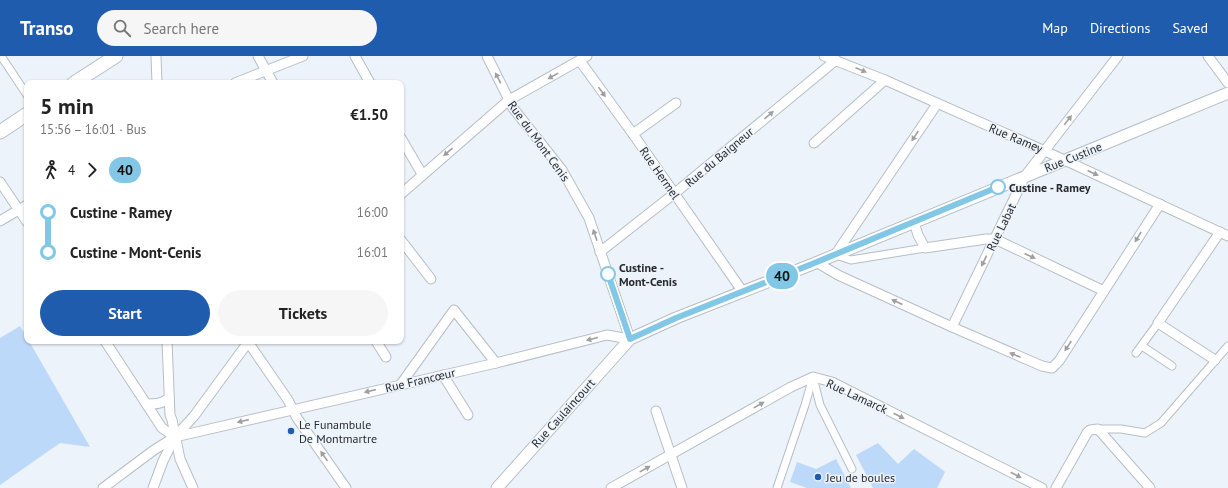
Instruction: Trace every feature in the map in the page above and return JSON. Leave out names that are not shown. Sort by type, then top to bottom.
[{"type":"main road","points":[[79,80],[116,56]]},
{"type":"main road","points":[[0,132],[24,116]]},
{"type":"street","points":[[1,56],[24,90]]},
{"type":"street","points":[[156,56],[157,80]]},
{"type":"street","points":[[258,56],[271,80]]},
{"type":"street","points":[[242,80],[303,56]]},
{"type":"street","points":[[355,56],[368,80]]},
{"type":"street","name":"Rue du Mont Cenis","points":[[486,56],[513,108],[562,170],[589,218],[630,339]]},
{"type":"street","name":"Rue Ramey","points":[[824,56],[885,80],[1045,151],[1224,234]]},
{"type":"street","name":"Rue Labat","points":[[952,327],[1025,176],[1118,56]]},
{"type":"street","points":[[1208,56],[1228,83]]},
{"type":"street","points":[[404,191],[508,100],[581,58]]},
{"type":"street","name":"Rue Hermel","points":[[581,58],[632,134],[675,193],[743,292]]},
{"type":"street","name":"Rue du Baigneur","points":[[600,252],[675,193],[836,60]]},
{"type":"street","points":[[814,143],[885,80]]},
{"type":"street","name":"Rue Custine","points":[[630,339],[676,318],[835,255],[1228,93]]},
{"type":"street","points":[[632,134],[676,103]]},
{"type":"street","points":[[937,104],[835,255],[851,260],[986,239],[995,239],[1104,291]]},
{"type":"street","points":[[404,143],[422,174]]},
{"type":"street","points":[[0,182],[23,208],[0,221]]},
{"type":"street","points":[[816,262],[838,275],[952,327],[1042,366],[1052,368],[1059,361],[1160,204]]},
{"type":"street","points":[[914,222],[918,235],[925,248]]},
{"type":"street","points":[[1136,353],[1224,234]]},
{"type":"street","points":[[404,244],[431,279]]},
{"type":"street","points":[[400,384],[454,310],[496,363]]},
{"type":"street","points":[[1158,323],[1215,360]]},
{"type":"street","name":"Rue Francœur","points":[[175,437],[496,363],[607,335],[630,339]]},
{"type":"street","name":"Rue Caulaincourt","points":[[497,488],[630,339]]},
{"type":"street","points":[[107,344],[162,428],[175,437]]},
{"type":"street","points":[[167,344],[170,415],[180,459],[193,488]]},
{"type":"street","points":[[155,484],[163,461],[175,437],[194,416],[247,344]]},
{"type":"street","points":[[249,344],[346,488]]},
{"type":"street","points":[[378,344],[386,357]]},
{"type":"street","points":[[1142,346],[1172,366]]},
{"type":"street","points":[[1056,488],[1090,430],[1121,429],[1141,433],[1147,432],[1161,423],[1228,346]]},
{"type":"street","points":[[443,375],[468,415]]},
{"type":"street","points":[[813,377],[820,405],[852,468]]},
{"type":"street","points":[[777,488],[813,377]]},
{"type":"street","name":"Rue Lamarck","points":[[611,488],[784,391],[813,377],[832,382],[1042,488]]},
{"type":"street","points":[[147,404],[159,404],[165,402],[169,398]]},
{"type":"street","points":[[656,411],[682,488]]},
{"type":"street","points":[[1098,429],[1150,488]]},
{"type":"street","points":[[103,488],[154,450],[175,437]]},
{"type":"shaded area","points":[[20,326],[24,332],[24,344],[31,344],[90,447],[60,443],[0,485],[0,338]]},
{"type":"shaded area","points":[[878,443],[898,464],[914,449],[944,471],[945,472],[937,488],[873,488],[856,455]]},
{"type":"shaded area","name":"Jeu de boules","points":[[836,459],[851,488],[807,488],[790,482],[797,462],[816,469]]},
{"type":"bus line","name":"40","points":[[608,274],[630,339],[676,318],[867,242],[998,187]]},
{"type":"place","name":"Custine - Ramey","points":[[998,187]]},
{"type":"place","name":"Custine - Mont-Cenis","points":[[608,274]]},
{"type":"place","name":"Le Funambule De Montmartre","points":[[291,431]]},
{"type":"place","name":"Jeu de boules","points":[[818,477]]}]
